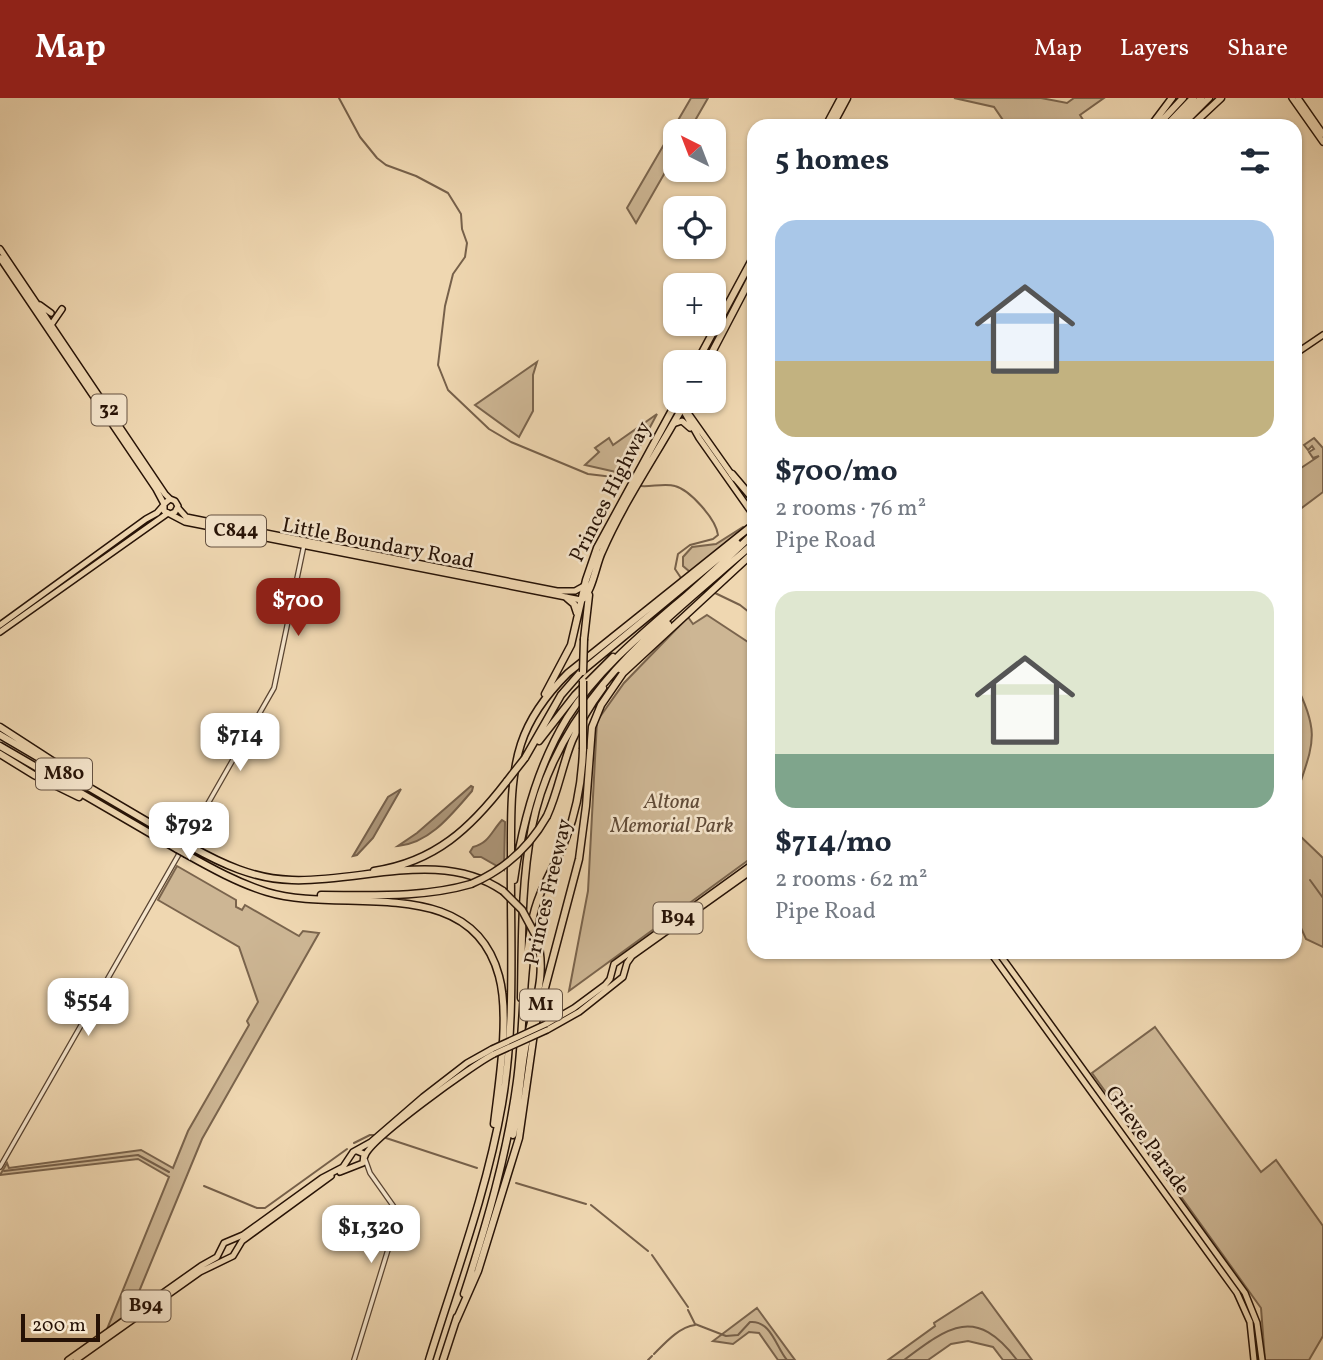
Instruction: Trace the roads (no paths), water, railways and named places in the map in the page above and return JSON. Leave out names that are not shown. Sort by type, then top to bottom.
[{"type":"highway","points":[[830,119],[841,98]]},
{"type":"highway","points":[[836,119],[848,98]]},
{"type":"highway","points":[[1156,119],[1172,98]]},
{"type":"highway","points":[[1164,119],[1184,98]]},
{"type":"highway","points":[[1173,119],[1193,98]]},
{"type":"highway","points":[[1181,119],[1201,98]]},
{"type":"highway","points":[[1188,119],[1209,98]]},
{"type":"highway","points":[[1198,119],[1221,98]]},
{"type":"highway","points":[[704,350],[747,269]]},
{"type":"highway","points":[[713,350],[747,285]]},
{"type":"highway","name":"Princes Highway","points":[[582,599],[594,564],[630,493],[676,413]]},
{"type":"highway","name":"Princes Highway","points":[[642,472],[678,413]]},
{"type":"highway","points":[[729,475],[747,495]]},
{"type":"highway","points":[[709,577],[747,534]]},
{"type":"highway","name":"M1","points":[[682,617],[697,599],[709,577],[747,540]]},
{"type":"highway","name":"M1","points":[[509,929],[518,850],[525,820],[541,770],[567,719],[607,668],[680,592],[709,577],[747,549]]},
{"type":"highway","name":"M1","points":[[509,929],[516,763],[522,742],[544,699],[568,673],[680,592],[747,556]]},
{"type":"highway","points":[[519,1066],[532,921],[538,897],[567,836],[576,807],[583,749],[584,639],[588,584]]},
{"type":"highway","points":[[525,758],[573,680],[596,657],[680,592]]},
{"type":"highway","points":[[567,598],[575,606],[577,619]]},
{"type":"highway","points":[[582,599],[584,639]]},
{"type":"highway","points":[[522,742],[531,719],[566,654],[582,599]]},
{"type":"highway","points":[[250,885],[295,894],[421,893],[449,891],[495,872],[517,855],[547,816],[576,733],[593,702],[618,671],[697,599]]},
{"type":"highway","name":"M1","points":[[519,1066],[524,883],[535,813],[549,771],[566,734],[598,688],[645,638],[697,599]]},
{"type":"highway","points":[[618,671],[682,617]]},
{"type":"highway","name":"Princes Freeway","points":[[456,1321],[478,1271],[519,1139],[535,1026],[579,859],[594,719],[606,695],[623,673],[682,617]]},
{"type":"highway","points":[[253,875],[291,877],[360,873],[391,868],[432,852],[460,834],[484,811],[585,684],[651,625]]},
{"type":"highway","points":[[0,726],[111,800]]},
{"type":"highway","name":"M80","points":[[0,735],[182,842],[220,862],[253,875]]},
{"type":"highway","name":"M80","points":[[0,746],[216,871],[250,885]]},
{"type":"highway","points":[[0,754],[42,779],[116,813]]},
{"type":"highway","points":[[253,875],[309,880],[451,870],[478,877],[503,891],[522,910],[536,936],[542,963],[541,982],[526,1049],[517,1115],[490,1214]]},
{"type":"highway","points":[[250,885],[267,892],[294,897],[428,907],[455,918],[480,939],[496,965],[503,1005],[498,1090],[486,1174]]},
{"type":"highway","name":"Princes Freeway","points":[[429,1360],[486,1174],[502,1104],[508,1055],[509,929]]},
{"type":"highway","name":"Princes Freeway","points":[[443,1360],[490,1214],[507,1145],[519,1066]]},
{"type":"main road","points":[[1292,98],[1323,134]]},
{"type":"main road","points":[[1298,98],[1323,142]]},
{"type":"main road","name":"32","points":[[0,249],[165,494],[175,501],[178,508]]},
{"type":"main road","name":"32","points":[[0,258],[156,489],[169,514]]},
{"type":"main road","points":[[35,301],[51,313]]},
{"type":"main road","points":[[51,325],[62,309]]},
{"type":"main road","points":[[1302,349],[1323,335]]},
{"type":"main road","points":[[688,413],[747,505]]},
{"type":"main road","points":[[689,413],[702,437]]},
{"type":"main road","points":[[673,424],[684,422],[702,437]]},
{"type":"main road","points":[[0,625],[157,513],[170,499]]},
{"type":"main road","points":[[0,632],[169,514],[175,513],[178,508]]},
{"type":"main road","name":"Little Boundary Road","points":[[178,508],[186,517],[582,599]]},
{"type":"main road","name":"Little Boundary Road","points":[[169,514],[185,522],[557,591],[575,591],[588,584]]},
{"type":"main road","points":[[66,588],[73,580]]},
{"type":"main road","points":[[557,591],[582,599]]},
{"type":"main road","name":"B94","points":[[68,1360],[217,1257],[223,1244],[266,1219],[322,1178],[343,1167],[357,1151],[372,1142],[405,1111],[460,1069],[583,1009],[624,973],[632,956],[747,871]]},
{"type":"main road","name":"B94","points":[[546,1027],[605,985],[612,969],[743,874]]},
{"type":"main road","name":"Grieve Parade","points":[[995,959],[1237,1293],[1250,1322],[1254,1360]]},
{"type":"main road","name":"Grieve Parade","points":[[1003,959],[1245,1293],[1257,1323],[1262,1360]]},
{"type":"main road","points":[[622,964],[624,973],[616,977],[612,969],[622,964]]},
{"type":"main road","name":"B94","points":[[76,1360],[200,1272],[235,1254],[240,1242],[321,1183],[358,1166],[370,1147],[493,1051]]},
{"type":"main road","points":[[357,1151],[365,1157]]},
{"type":"main road","points":[[350,1158],[351,1162],[358,1166]]},
{"type":"main road","points":[[229,1241],[237,1248]]},
{"type":"main road","points":[[221,1251],[229,1257]]},
{"type":"street","points":[[0,1167],[274,688],[304,542]]},
{"type":"street","points":[[354,1360],[398,1217],[396,1208],[370,1173],[365,1157]]},
{"type":"street","points":[[358,1166],[370,1173]]},
{"type":"waterway","points":[[339,98],[360,137],[377,158],[386,165],[416,176],[448,193],[461,214],[467,243],[465,257],[453,274],[445,306],[438,365],[448,390],[489,429],[511,442],[588,474],[630,479]]},
{"type":"waterway","points":[[641,486],[675,486],[688,493],[713,521],[718,535],[690,545],[678,554],[675,569],[681,578]]},
{"type":"waterway","points":[[715,593],[747,610]]},
{"type":"waterway","points":[[1310,880],[1323,898]]},
{"type":"waterway","points":[[354,1143],[375,1135]]},
{"type":"waterway","points":[[386,1138],[477,1168]]},
{"type":"waterway","points":[[204,1186],[257,1208],[265,1208],[347,1149]]},
{"type":"waterway","points":[[4,1171],[138,1155],[169,1172]]},
{"type":"waterway","points":[[516,1183],[586,1204]]},
{"type":"waterway","points":[[591,1205],[648,1251]]},
{"type":"waterway","points":[[652,1255],[688,1307]]},
{"type":"waterway","points":[[688,1310],[695,1324],[726,1336],[738,1335],[750,1322],[763,1325],[787,1360]]},
{"type":"waterway","points":[[654,1354],[678,1332],[695,1325]]},
{"type":"waterway","points":[[904,1360],[935,1338],[962,1327],[975,1327],[988,1332],[1017,1360]]},
{"type":"waterway","points":[[648,1360],[652,1356]]},
{"type":"park label","name":"Altona Memorial Park","points":[[672,814]]}]
